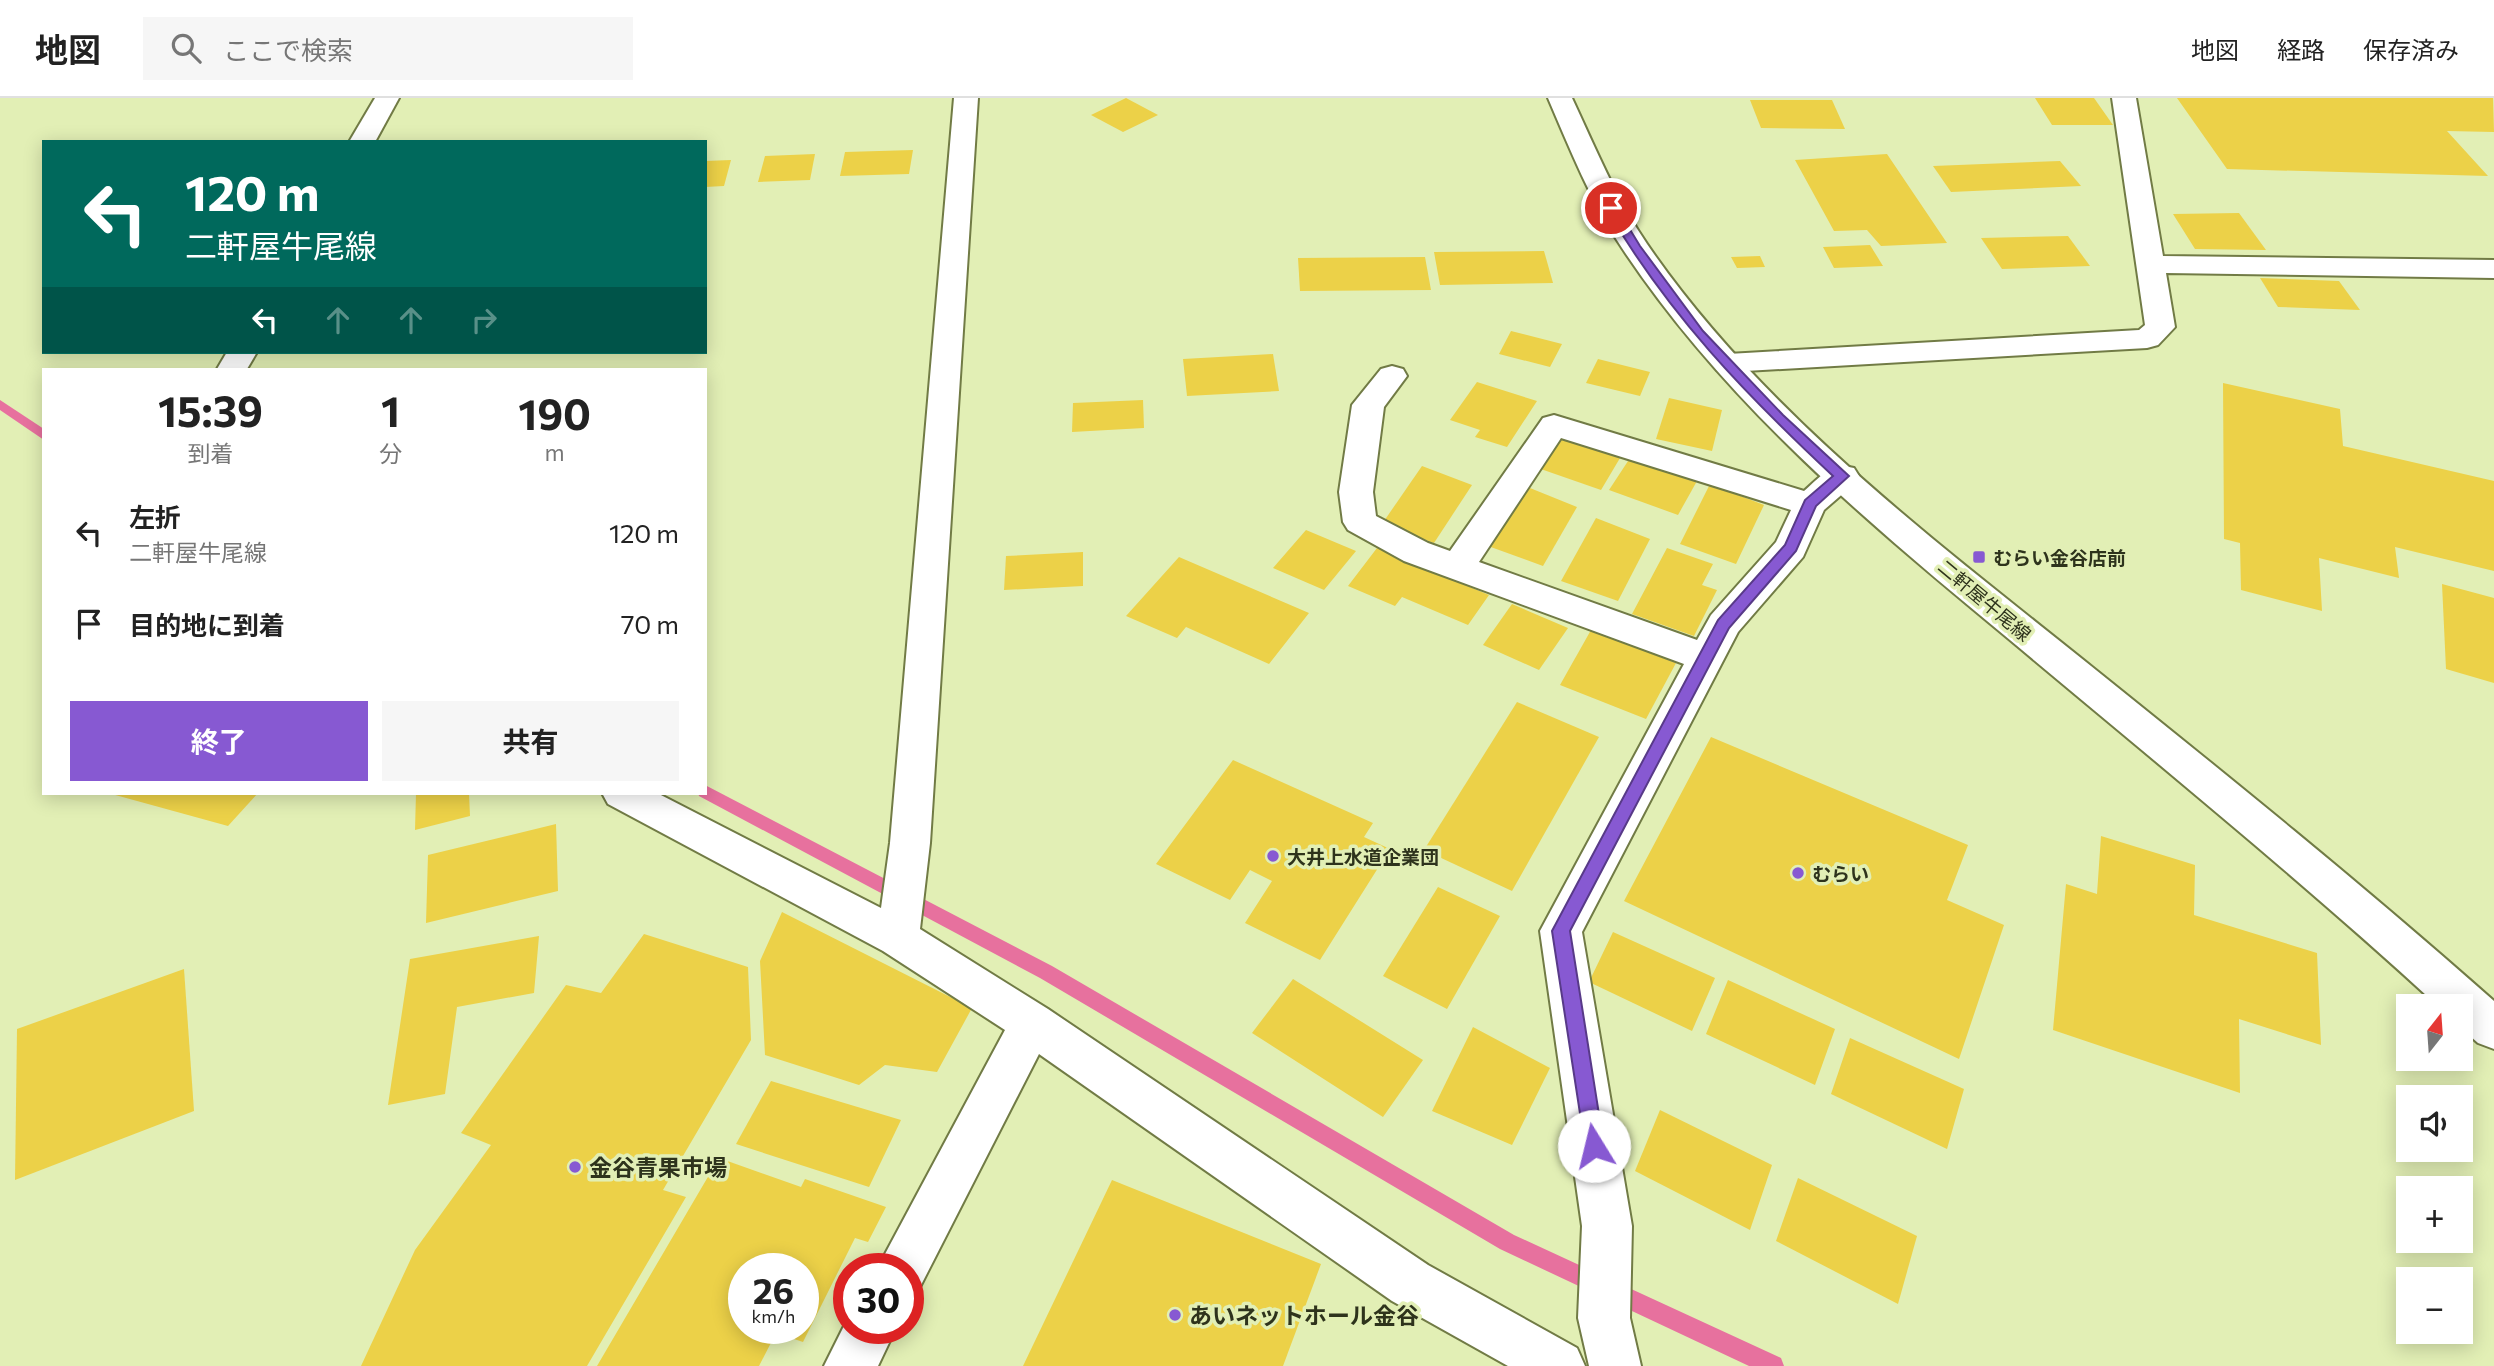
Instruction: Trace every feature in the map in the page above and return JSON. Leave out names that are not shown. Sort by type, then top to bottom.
[{"type":"street","points":[[363,140],[387,98]]},
{"type":"street","points":[[898,938],[910,843],[966,98]]},
{"type":"street","name":"二軒屋牛尾線","points":[[1560,98],[1600,188],[1635,247],[1699,334],[1779,418],[1945,567],[2427,968],[2494,1029]]},
{"type":"street","points":[[1728,363],[2147,339],[2160,327],[2124,98]]},
{"type":"street","points":[[2150,264],[2494,269]]},
{"type":"street","points":[[1392,376],[1368,405],[1356,492],[1360,522],[1416,552],[1706,658]]},
{"type":"street","points":[[1457,567],[1554,425],[1810,504]]},
{"type":"street","points":[[1615,1366],[1604,1318],[1607,1227],[1561,931],[1724,624],[1791,548],[1810,504],[1842,476]]},
{"type":"street","points":[[626,795],[898,938],[1032,1023],[1410,1283],[1559,1366]]},
{"type":"street","points":[[910,1253],[1032,1023]]},
{"type":"street","points":[[850,1366],[862,1344]]},
{"type":"building","points":[[1126,98],[1158,115],[1123,132],[1091,115]]},
{"type":"building","points":[[2035,98],[2094,98],[2113,125],[2052,125]]},
{"type":"building","points":[[2177,98],[2493,98],[2494,132],[2447,131],[2488,176],[2227,169]]},
{"type":"building","points":[[1750,100],[1832,100],[1845,129],[1761,128]]},
{"type":"building","points":[[913,150],[909,174],[840,176],[845,152]]},
{"type":"building","points":[[815,154],[810,180],[758,182],[765,156]]},
{"type":"building","points":[[1887,154],[1947,243],[1881,246],[1867,230],[1834,231],[1795,160]]},
{"type":"building","points":[[731,160],[724,186],[707,187],[707,161]]},
{"type":"building","points":[[2060,161],[2081,186],[1951,192],[1933,166]]},
{"type":"building","points":[[2239,213],[2266,250],[2195,249],[2173,214]]},
{"type":"building","points":[[2068,236],[2090,266],[2002,269],[1981,238]]},
{"type":"building","points":[[1870,245],[1883,266],[1834,268],[1823,247]]},
{"type":"building","points":[[1544,251],[1553,283],[1440,285],[1434,252]]},
{"type":"building","points":[[1760,256],[1765,267],[1737,268],[1731,257]]},
{"type":"building","points":[[1425,257],[1431,290],[1300,291],[1298,258]]},
{"type":"building","points":[[2260,278],[2339,281],[2360,310],[2278,307]]},
{"type":"building","points":[[1511,331],[1562,344],[1550,367],[1499,354]]},
{"type":"building","points":[[1273,354],[1279,391],[1187,396],[1183,359]]},
{"type":"building","points":[[1598,359],[1650,372],[1640,396],[1586,383]]},
{"type":"building","points":[[1477,382],[1537,401],[1507,447],[1475,437],[1480,430],[1450,420]]},
{"type":"building","points":[[2223,383],[2340,409],[2343,446],[2494,481],[2494,571],[2395,547],[2399,578],[2319,558],[2322,611],[2241,590],[2240,543],[2224,539]]},
{"type":"building","points":[[1669,398],[1722,410],[1712,451],[1656,439]]},
{"type":"building","points":[[1143,400],[1144,428],[1072,432],[1073,403]]},
{"type":"building","points":[[1555,435],[1620,458],[1601,490],[1535,467]]},
{"type":"building","points":[[1630,458],[1697,481],[1678,515],[1609,490]]},
{"type":"building","points":[[1422,466],[1472,485],[1434,543],[1382,524]]},
{"type":"building","points":[[1710,484],[1764,505],[1736,564],[1680,544]]},
{"type":"building","points":[[1525,486],[1577,507],[1543,566],[1488,546]]},
{"type":"building","points":[[1596,518],[1650,539],[1618,601],[1561,581]]},
{"type":"building","points":[[1306,530],[1356,551],[1324,590],[1273,568]]},
{"type":"building","points":[[1377,548],[1489,595],[1468,625],[1402,597],[1395,606],[1348,586]]},
{"type":"building","points":[[1667,548],[1713,564],[1702,585],[1717,590],[1694,636],[1632,614]]},
{"type":"building","points":[[1083,552],[1083,586],[1004,590],[1006,556]]},
{"type":"building","points":[[1179,557],[1309,613],[1269,664],[1186,627],[1177,638],[1126,616]]},
{"type":"building","points":[[2442,584],[2494,598],[2494,683],[2446,669]]},
{"type":"building","points":[[1512,604],[1568,628],[1539,670],[1483,645]]},
{"type":"building","points":[[1591,630],[1676,663],[1646,719],[1560,685]]},
{"type":"building","points":[[1517,702],[1599,737],[1512,891],[1424,850]]},
{"type":"building","name":"むらい","points":[[1711,737],[1968,845],[1947,900],[2004,925],[1959,1059],[1624,901]]},
{"type":"building","name":"大井上水道企業団","points":[[1233,760],[1373,823],[1364,837],[1390,849],[1320,960],[1245,923],[1272,881],[1250,870],[1230,900],[1156,864]]},
{"type":"building","points":[[115,795],[256,795],[228,826]]},
{"type":"building","points":[[416,795],[469,795],[470,816],[415,830]]},
{"type":"building","points":[[556,824],[558,891],[426,923],[428,855]]},
{"type":"building","points":[[2101,836],[2195,865],[2194,915],[2317,953],[2321,1045],[2239,1019],[2240,1093],[2053,1030],[2066,884],[2097,894]]},
{"type":"building","points":[[1438,887],[1500,916],[1447,1009],[1383,976]]},
{"type":"building","points":[[782,912],[972,1008],[937,1072],[885,1065],[859,1085],[765,1055],[760,961]]},
{"type":"building","points":[[1613,932],[1715,978],[1692,1031],[1589,982]]},
{"type":"building","name":"金谷青果市場","points":[[644,934],[748,967],[751,1040],[663,1190],[686,1197],[587,1366],[361,1366],[415,1250],[491,1145],[461,1133],[566,985],[601,993]]},
{"type":"building","points":[[539,936],[534,993],[457,1007],[445,1094],[388,1105],[410,959]]},
{"type":"building","points":[[184,969],[194,1111],[15,1180],[17,1029]]},
{"type":"building","points":[[1293,979],[1423,1060],[1383,1117],[1252,1033]]},
{"type":"building","points":[[1728,980],[1835,1029],[1815,1085],[1706,1034]]},
{"type":"building","points":[[1473,1027],[1550,1068],[1512,1145],[1432,1111]]},
{"type":"building","points":[[1850,1038],[1964,1089],[1947,1149],[1831,1094]]},
{"type":"building","points":[[771,1081],[901,1120],[869,1187],[736,1144]]},
{"type":"building","points":[[1660,1110],[1772,1165],[1750,1230],[1635,1171]]},
{"type":"building","points":[[719,1158],[801,1187],[805,1179],[886,1207],[868,1242],[855,1238],[848,1253],[833,1253],[833,1282],[819,1310],[819,1253],[728,1253],[728,1344],[770,1344],[759,1366],[597,1366]]},
{"type":"building","points":[[1798,1178],[1917,1236],[1898,1304],[1776,1241]]},
{"type":"building","name":"あいネットホール金谷","points":[[1112,1180],[1321,1264],[1283,1366],[1023,1366]]},
{"type":"waterway","points":[[0,404],[42,435]]},
{"type":"waterway","points":[[707,792],[1046,972],[1507,1242],[1773,1366]]},
{"type":"place","name":"むらい金谷店前","points":[[1979,557]]},
{"type":"place","name":"大井上水道企業団","points":[[1273,856]]},
{"type":"place","name":"むらい","points":[[1798,873]]},
{"type":"place","name":"金谷青果市場","points":[[575,1167]]},
{"type":"place","name":"あいネットホール金谷","points":[[1175,1315]]},
{"type":"route","points":[[1594,1146],[1561,931],[1724,624],[1791,548],[1810,504],[1842,476],[1779,418],[1699,334],[1635,247],[1611,208]]}]
